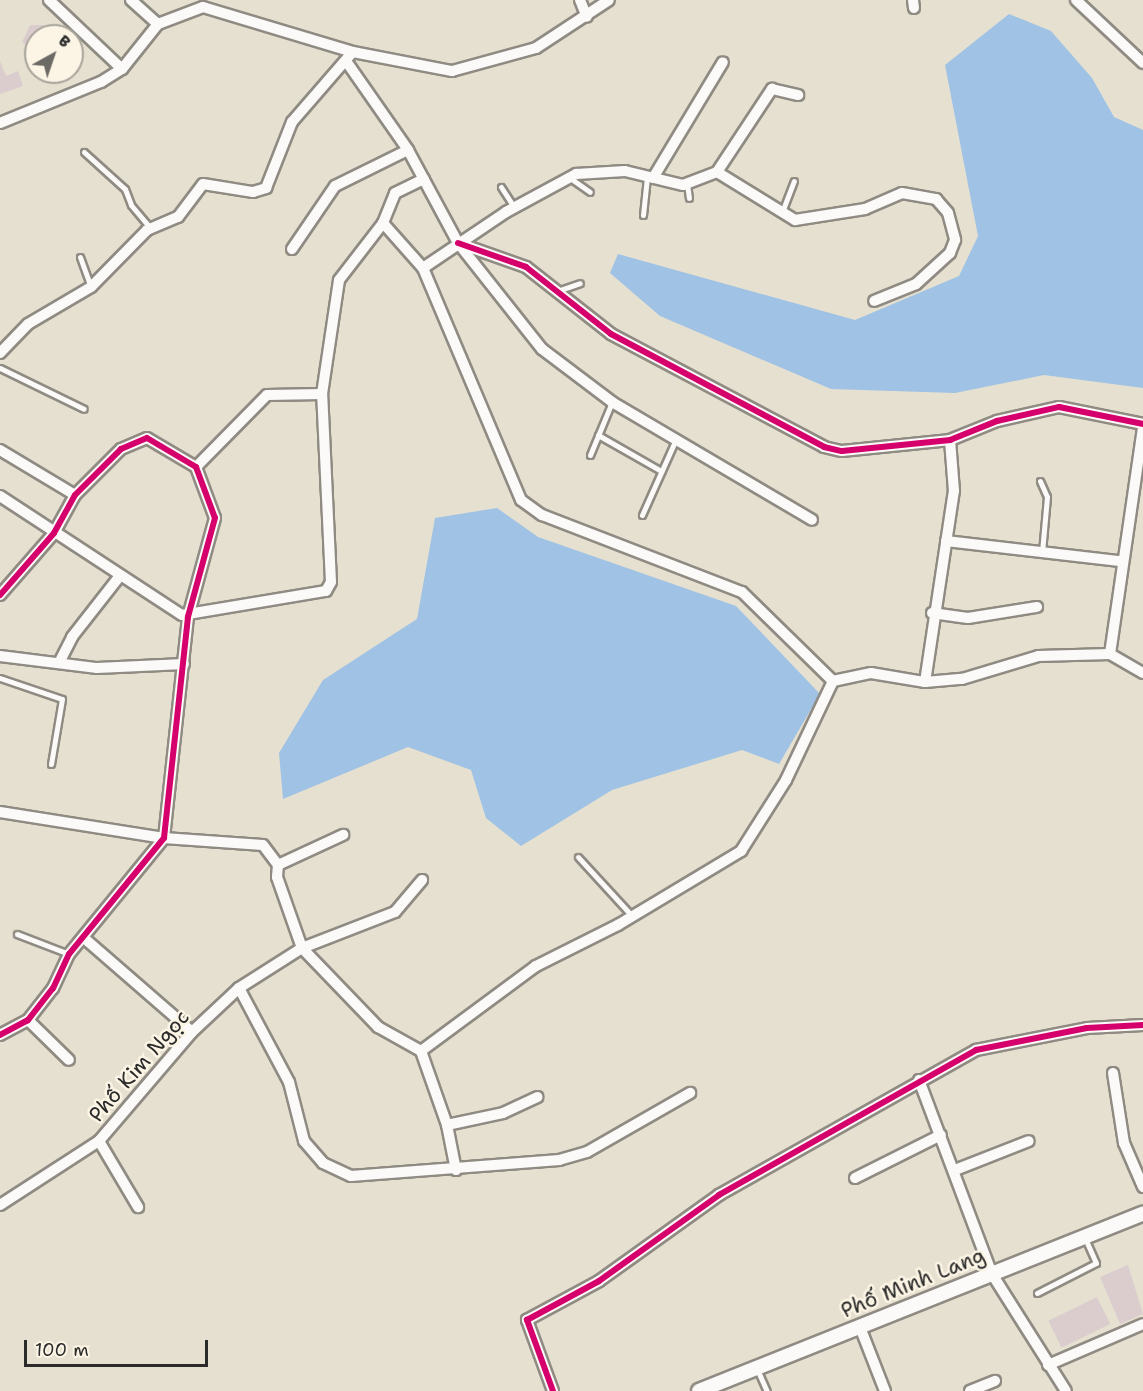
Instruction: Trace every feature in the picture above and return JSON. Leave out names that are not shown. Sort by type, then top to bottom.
[{"type":"street","points":[[50,0],[122,69]]},
{"type":"street","points":[[131,0],[158,24]]},
{"type":"street","points":[[580,0],[587,17]]},
{"type":"street","points":[[0,123],[122,69],[158,24],[177,12],[203,7],[350,56],[469,70],[536,48],[587,17],[609,0]]},
{"type":"street","points":[[1076,0],[1143,63]]},
{"type":"street","points":[[350,56],[408,150],[458,243],[522,329],[556,362],[612,402],[812,520]]},
{"type":"street","points":[[0,353],[28,324],[91,286],[150,228],[178,217],[203,184],[253,192],[266,188],[292,122],[350,56]]},
{"type":"street","points":[[650,177],[723,62]]},
{"type":"street","points":[[423,268],[514,207],[569,177],[591,171],[650,177],[687,184],[717,172],[772,89],[798,95]]},
{"type":"street","points":[[292,249],[335,186],[408,150]]},
{"type":"street","points":[[717,172],[782,213],[804,221],[866,209],[902,193],[936,199],[944,206],[956,240],[950,252],[916,284],[874,301]]},
{"type":"street","points":[[0,496],[118,577],[188,617],[326,591],[330,573],[322,394],[339,280],[383,223],[395,193],[424,179]]},
{"type":"street","points":[[383,223],[423,268],[521,500],[542,515],[742,592],[833,681]]},
{"type":"street","points":[[458,243],[513,260],[667,368],[824,447],[842,451],[950,440],[1028,411],[1059,407],[1143,424]]},
{"type":"street","points":[[196,467],[267,395],[322,394]]},
{"type":"street","points":[[1110,654],[1120,561],[1143,429]]},
{"type":"street","points":[[0,595],[54,533],[75,495],[121,449],[147,438],[196,467],[215,518],[188,617],[164,838],[69,954],[53,988],[28,1020],[0,1035]]},
{"type":"street","points":[[925,682],[932,612],[956,476],[950,440]]},
{"type":"street","points":[[0,450],[75,495]]},
{"type":"street","points":[[946,541],[1120,561]]},
{"type":"street","points":[[62,659],[72,637],[118,577]]},
{"type":"street","points":[[932,612],[975,617],[1037,607]]},
{"type":"street","points":[[833,681],[872,673],[925,682],[962,678],[1025,657],[1110,654],[1143,673]]},
{"type":"street","points":[[0,656],[62,659],[97,668],[184,664]]},
{"type":"street","points":[[421,1051],[536,966],[633,916],[723,864],[755,836],[833,681]]},
{"type":"street","points":[[0,812],[164,838],[255,842],[279,865]]},
{"type":"street","points":[[279,865],[343,835]]},
{"type":"street","points":[[279,865],[277,878],[302,948],[378,1027],[421,1051],[447,1125],[456,1170]]},
{"type":"street","name":"Phố Kim Ngọc","points":[[0,1205],[99,1141],[192,1032],[239,988],[302,948],[395,912],[422,880]]},
{"type":"street","points":[[84,938],[192,1032]]},
{"type":"street","points":[[239,988],[289,1082],[304,1141],[323,1163],[351,1176],[456,1170],[575,1156],[690,1093]]},
{"type":"street","points":[[28,1020],[69,1060]]},
{"type":"street","points":[[553,1391],[527,1320],[599,1281],[719,1195],[919,1080],[1003,1041],[1143,1024]]},
{"type":"street","points":[[1113,1073],[1124,1143],[1143,1187]]},
{"type":"street","points":[[919,1080],[955,1170],[992,1274],[1066,1391]]},
{"type":"street","points":[[447,1125],[503,1113],[538,1097]]},
{"type":"street","points":[[855,1178],[941,1135]]},
{"type":"street","points":[[99,1141],[138,1207]]},
{"type":"street","points":[[955,1170],[1029,1141]]},
{"type":"street","name":"Phố Minh Lang","points":[[699,1391],[1143,1213]]},
{"type":"street","points":[[1048,1365],[1143,1324]]},
{"type":"street","points":[[860,1327],[885,1391]]},
{"type":"street","points":[[970,1391],[995,1381]]},
{"type":"lane","points":[[84,153],[125,189],[150,228]]},
{"type":"lane","points":[[569,177],[590,192]]},
{"type":"lane","points":[[643,215],[650,177]]},
{"type":"lane","points":[[782,213],[794,181]]},
{"type":"lane","points":[[687,184],[689,198]]},
{"type":"lane","points":[[501,187],[514,207]]},
{"type":"lane","points":[[80,257],[91,286]]},
{"type":"lane","points":[[555,291],[580,283]]},
{"type":"lane","points":[[0,368],[84,409]]},
{"type":"lane","points":[[590,455],[612,402]]},
{"type":"lane","points":[[598,435],[661,471]]},
{"type":"lane","points":[[642,515],[676,438]]},
{"type":"lane","points":[[1040,481],[1047,497],[1042,552]]},
{"type":"lane","points":[[0,678],[62,699],[51,764]]},
{"type":"lane","points":[[578,857],[633,916]]},
{"type":"lane","points":[[17,934],[69,954]]},
{"type":"lane","points":[[1037,1293],[1096,1263],[1085,1237]]},
{"type":"lane","points":[[757,1368],[767,1391]]},
{"type":"water","points":[[1009,14],[1051,31],[1092,78],[1114,117],[1143,130],[1143,388],[1044,375],[955,393],[831,389],[660,316],[610,273],[618,254],[855,320],[959,276],[978,236],[945,65]]},
{"type":"water","points":[[497,508],[538,537],[736,606],[820,694],[779,764],[742,750],[612,790],[521,846],[486,818],[471,770],[408,747],[283,799],[279,753],[323,680],[417,619],[435,518]]},
{"type":"building","points":[[0,61],[6,76],[18,71],[23,86],[0,94]]},
{"type":"building","points":[[1128,1265],[1143,1314],[1120,1324],[1100,1277]]},
{"type":"building","points":[[1097,1297],[1110,1324],[1062,1348],[1048,1321]]},
{"type":"cycle path","points":[[458,243],[526,267],[611,334],[824,447],[842,451],[950,440],[997,421],[1059,407],[1143,424]]},
{"type":"cycle path","points":[[0,595],[54,533],[75,495],[121,449],[147,438],[196,467],[215,518],[188,617],[164,838],[69,954],[53,988],[28,1020],[0,1035]]},
{"type":"cycle path","points":[[553,1391],[527,1320],[599,1281],[719,1195],[976,1050],[1087,1028],[1143,1025]]}]
